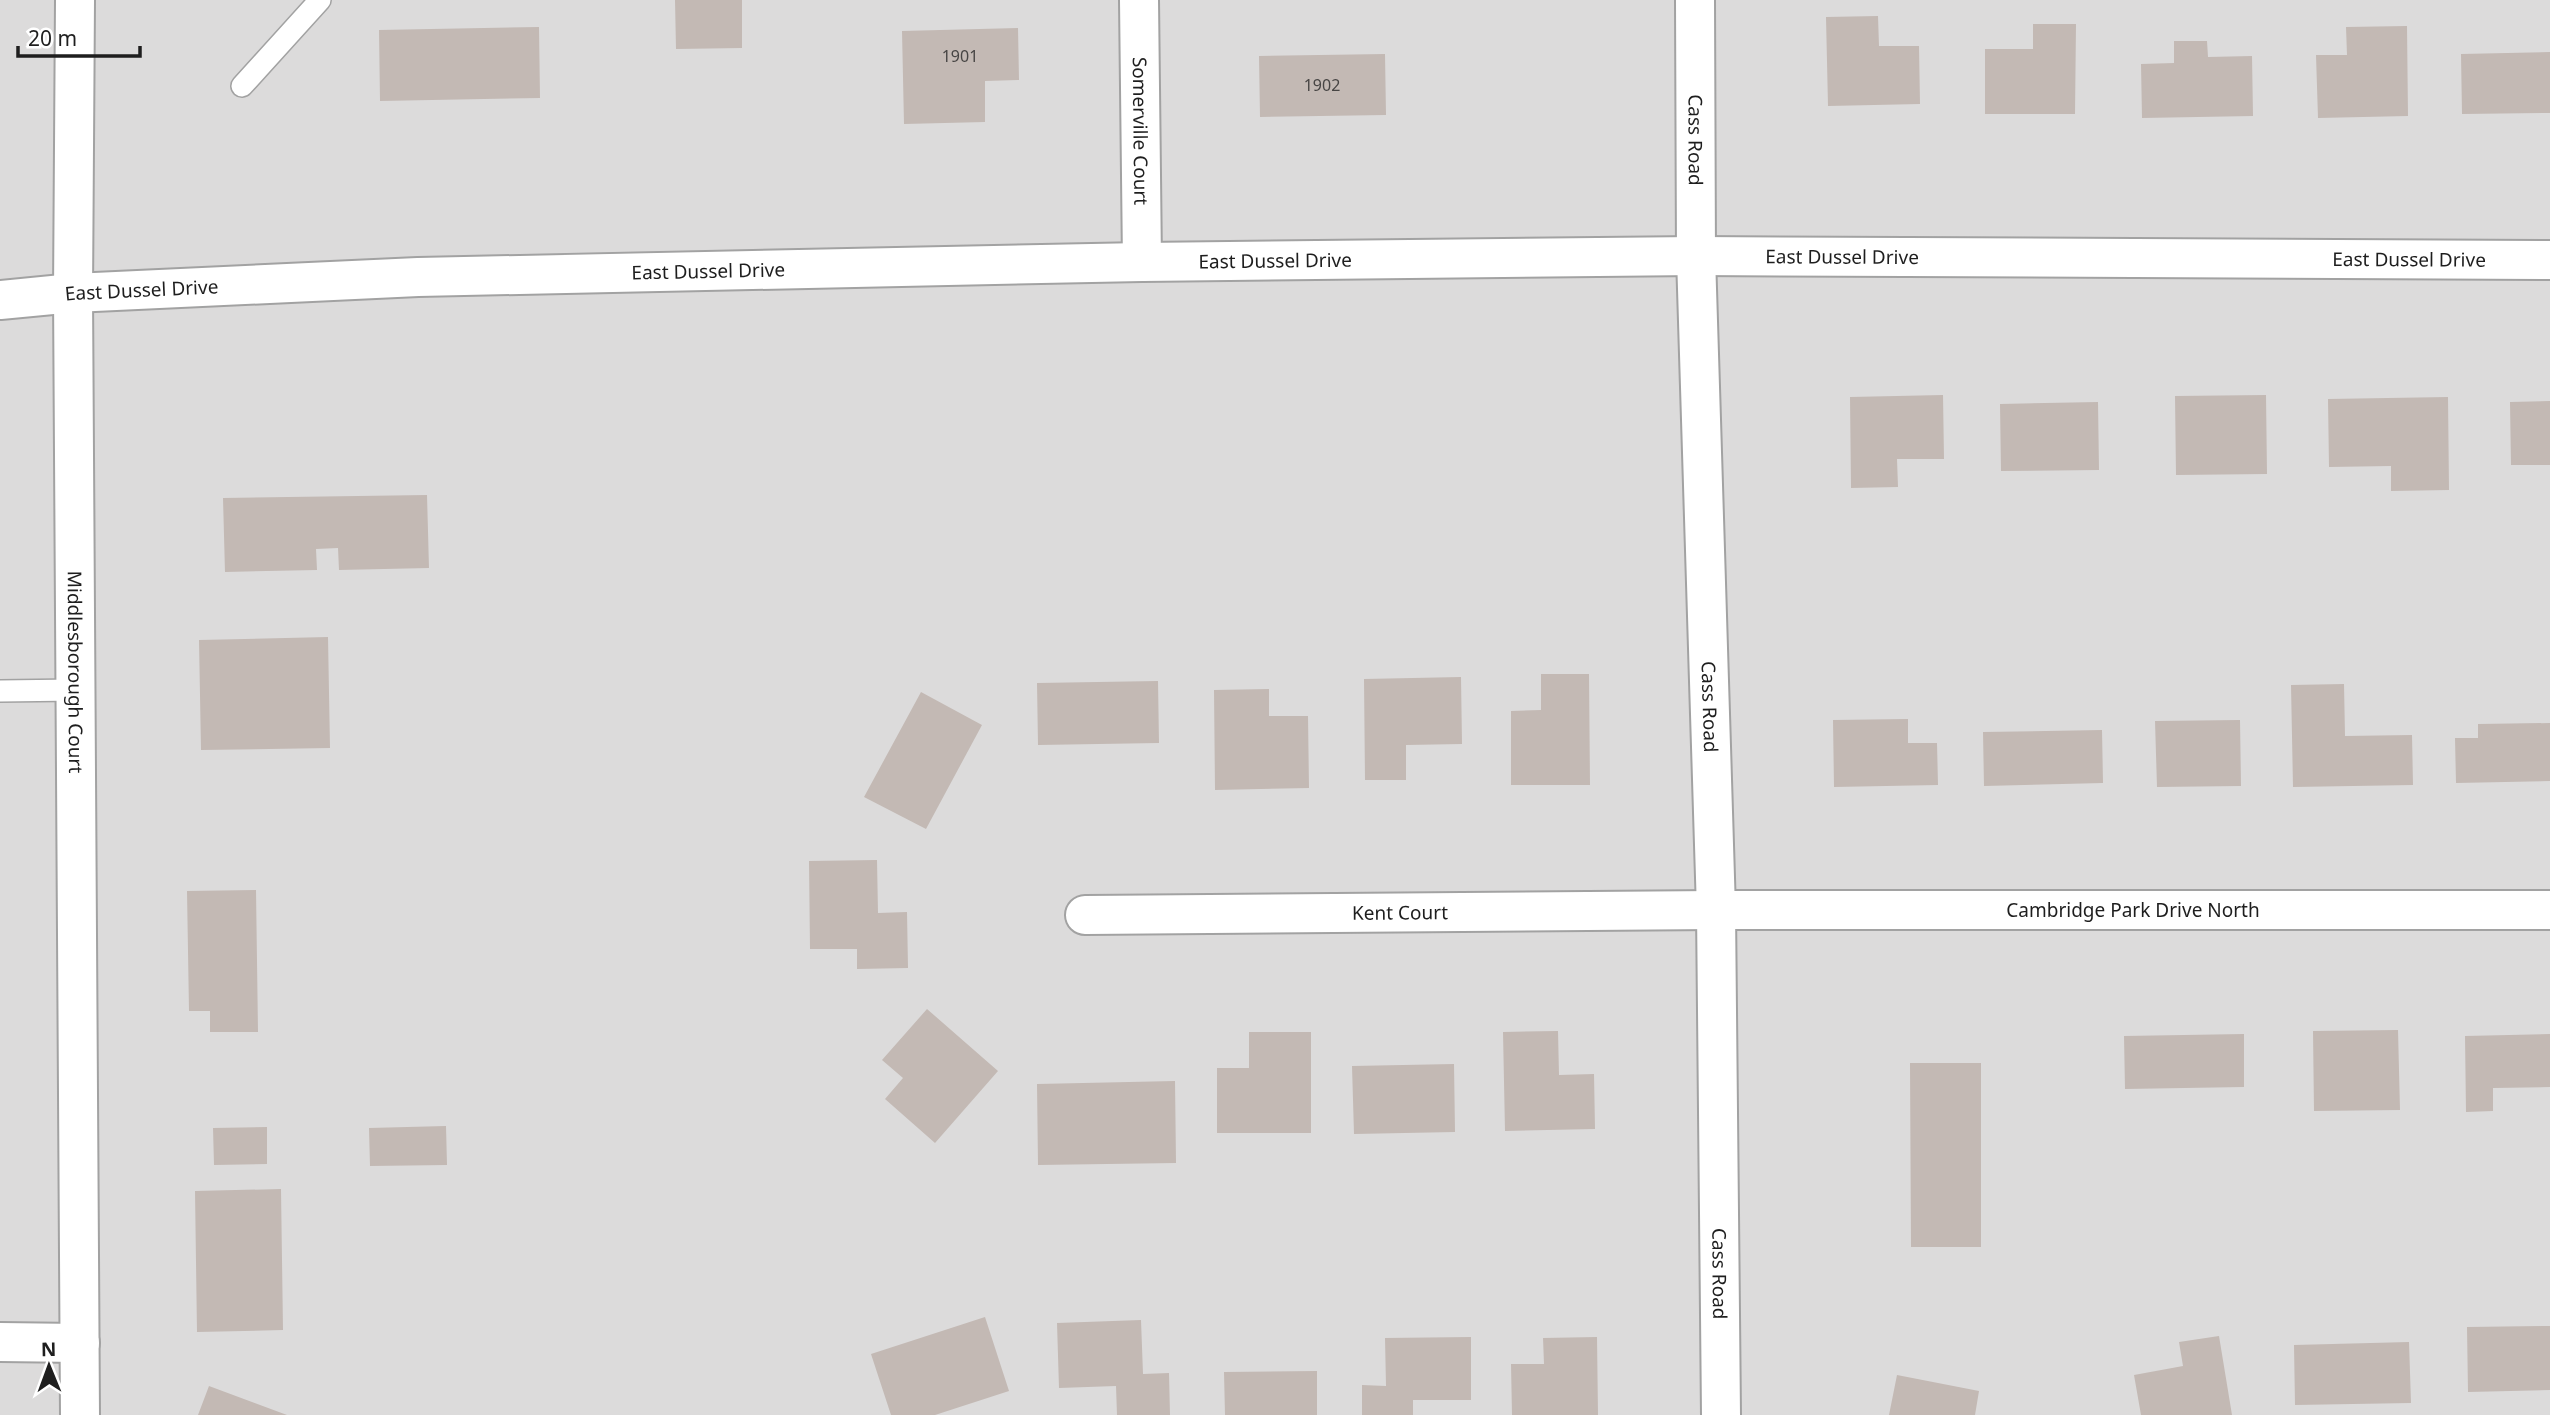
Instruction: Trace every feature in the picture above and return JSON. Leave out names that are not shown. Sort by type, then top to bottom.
[{"type":"street","name":"Middlesborough Court","points":[[75,0],[73,293],[80,1415]]},
{"type":"street","name":"Somerville Court","points":[[1139,0],[1142,262]]},
{"type":"street","name":"Cass Road","points":[[1695,0],[1696,256],[1716,910],[1721,1415]]},
{"type":"street","name":"East Dussel Drive","points":[[0,300],[73,293],[418,277],[1142,262],[1696,256],[2550,260]]},
{"type":"street","name":"Cambridge Park Drive North","points":[[1716,910],[2550,910]]},
{"type":"street","name":"Kent Court","points":[[1084,915],[1716,910]]},
{"type":"street","points":[[0,1342],[80,1343]]},
{"type":"lane","points":[[242,86],[320,0]]},
{"type":"lane","points":[[0,691],[76,690]]},
{"type":"shaded area","points":[[0,0],[2550,0],[2550,1415],[0,1415]]},
{"type":"building","points":[[675,0],[742,0],[742,48],[676,49]]},
{"type":"building","points":[[1878,16],[1879,46],[1919,46],[1920,104],[1828,106],[1826,17]]},
{"type":"building","points":[[2033,24],[2076,24],[2075,114],[1985,114],[1985,49],[2033,49]]},
{"type":"building","points":[[2407,26],[2408,116],[2318,118],[2316,55],[2347,55],[2346,27]]},
{"type":"building","points":[[539,27],[540,98],[380,101],[379,30]]},
{"type":"building","points":[[1018,28],[1019,80],[985,81],[985,122],[904,124],[902,31]]},
{"type":"building","points":[[2174,41],[2207,41],[2208,57],[2252,56],[2253,116],[2142,118],[2141,64],[2174,63]]},
{"type":"building","points":[[2550,52],[2550,113],[2462,114],[2461,54]]},
{"type":"building","points":[[1385,54],[1386,115],[1260,117],[1259,56]]},
{"type":"building","points":[[1943,395],[1944,459],[1897,459],[1898,487],[1851,488],[1850,397]]},
{"type":"building","points":[[2266,395],[2267,474],[2176,475],[2175,396]]},
{"type":"building","points":[[2448,397],[2449,490],[2391,491],[2391,466],[2329,467],[2328,399]]},
{"type":"building","points":[[2550,401],[2550,465],[2511,465],[2510,402]]},
{"type":"building","points":[[2098,402],[2099,470],[2001,471],[2000,404]]},
{"type":"building","points":[[427,495],[429,568],[339,570],[338,548],[316,549],[317,570],[225,572],[223,498]]},
{"type":"building","points":[[328,637],[330,748],[201,750],[199,640]]},
{"type":"building","points":[[1541,674],[1589,674],[1590,785],[1511,785],[1511,711],[1541,710]]},
{"type":"building","points":[[1461,677],[1462,744],[1406,745],[1406,780],[1365,780],[1364,679]]},
{"type":"building","points":[[1158,681],[1159,743],[1038,745],[1037,683]]},
{"type":"building","points":[[2344,684],[2345,736],[2412,735],[2413,785],[2293,787],[2291,685]]},
{"type":"building","points":[[1269,689],[1269,716],[1308,716],[1309,788],[1215,790],[1214,690]]},
{"type":"building","points":[[921,692],[982,725],[926,829],[864,797]]},
{"type":"building","points":[[1908,719],[1908,743],[1937,743],[1938,785],[1834,787],[1833,720]]},
{"type":"building","points":[[2240,720],[2241,786],[2157,787],[2155,721]]},
{"type":"building","points":[[2550,723],[2550,781],[2456,783],[2455,738],[2478,738],[2478,724]]},
{"type":"building","points":[[2102,730],[2103,783],[1984,786],[1983,732]]},
{"type":"building","points":[[877,860],[878,913],[907,912],[908,968],[857,969],[857,949],[810,949],[809,861]]},
{"type":"building","points":[[256,890],[258,1032],[210,1032],[210,1011],[189,1011],[187,891]]},
{"type":"building","points":[[927,1009],[998,1071],[935,1143],[885,1099],[903,1078],[882,1060]]},
{"type":"building","points":[[2398,1030],[2400,1110],[2314,1111],[2313,1031]]},
{"type":"building","points":[[1558,1031],[1559,1075],[1594,1074],[1595,1129],[1505,1131],[1503,1032]]},
{"type":"building","points":[[1249,1032],[1311,1032],[1311,1133],[1217,1133],[1217,1068],[1249,1068]]},
{"type":"building","points":[[2244,1034],[2244,1087],[2125,1089],[2124,1036]]},
{"type":"building","points":[[2550,1034],[2550,1087],[2493,1088],[2493,1111],[2466,1112],[2465,1036]]},
{"type":"building","points":[[1910,1063],[1981,1063],[1981,1247],[1911,1247]]},
{"type":"building","points":[[1454,1064],[1455,1132],[1354,1134],[1352,1066]]},
{"type":"building","points":[[1175,1081],[1176,1163],[1038,1165],[1037,1084]]},
{"type":"building","points":[[446,1126],[447,1165],[370,1166],[369,1128]]},
{"type":"building","points":[[267,1127],[267,1164],[214,1165],[213,1128]]},
{"type":"building","points":[[281,1189],[283,1330],[197,1332],[195,1191]]},
{"type":"building","points":[[985,1317],[1009,1391],[935,1415],[891,1415],[871,1354]]},
{"type":"building","points":[[1141,1320],[1143,1374],[1169,1373],[1170,1415],[1117,1415],[1116,1386],[1059,1388],[1057,1323]]},
{"type":"building","points":[[2550,1326],[2550,1390],[2468,1392],[2467,1327]]},
{"type":"building","points":[[2219,1336],[2232,1415],[2141,1415],[2134,1375],[2183,1366],[2179,1342]]},
{"type":"building","points":[[1471,1337],[1471,1400],[1413,1400],[1413,1415],[1362,1415],[1362,1385],[1386,1386],[1385,1338]]},
{"type":"building","points":[[1597,1337],[1598,1415],[1512,1415],[1511,1364],[1544,1364],[1543,1338]]},
{"type":"building","points":[[2409,1342],[2411,1403],[2295,1405],[2294,1345]]},
{"type":"building","points":[[1317,1371],[1317,1415],[1225,1415],[1224,1372]]},
{"type":"building","points":[[1897,1375],[1979,1391],[1975,1415],[1889,1415]]},
{"type":"building","points":[[209,1386],[287,1415],[198,1415]]}]
